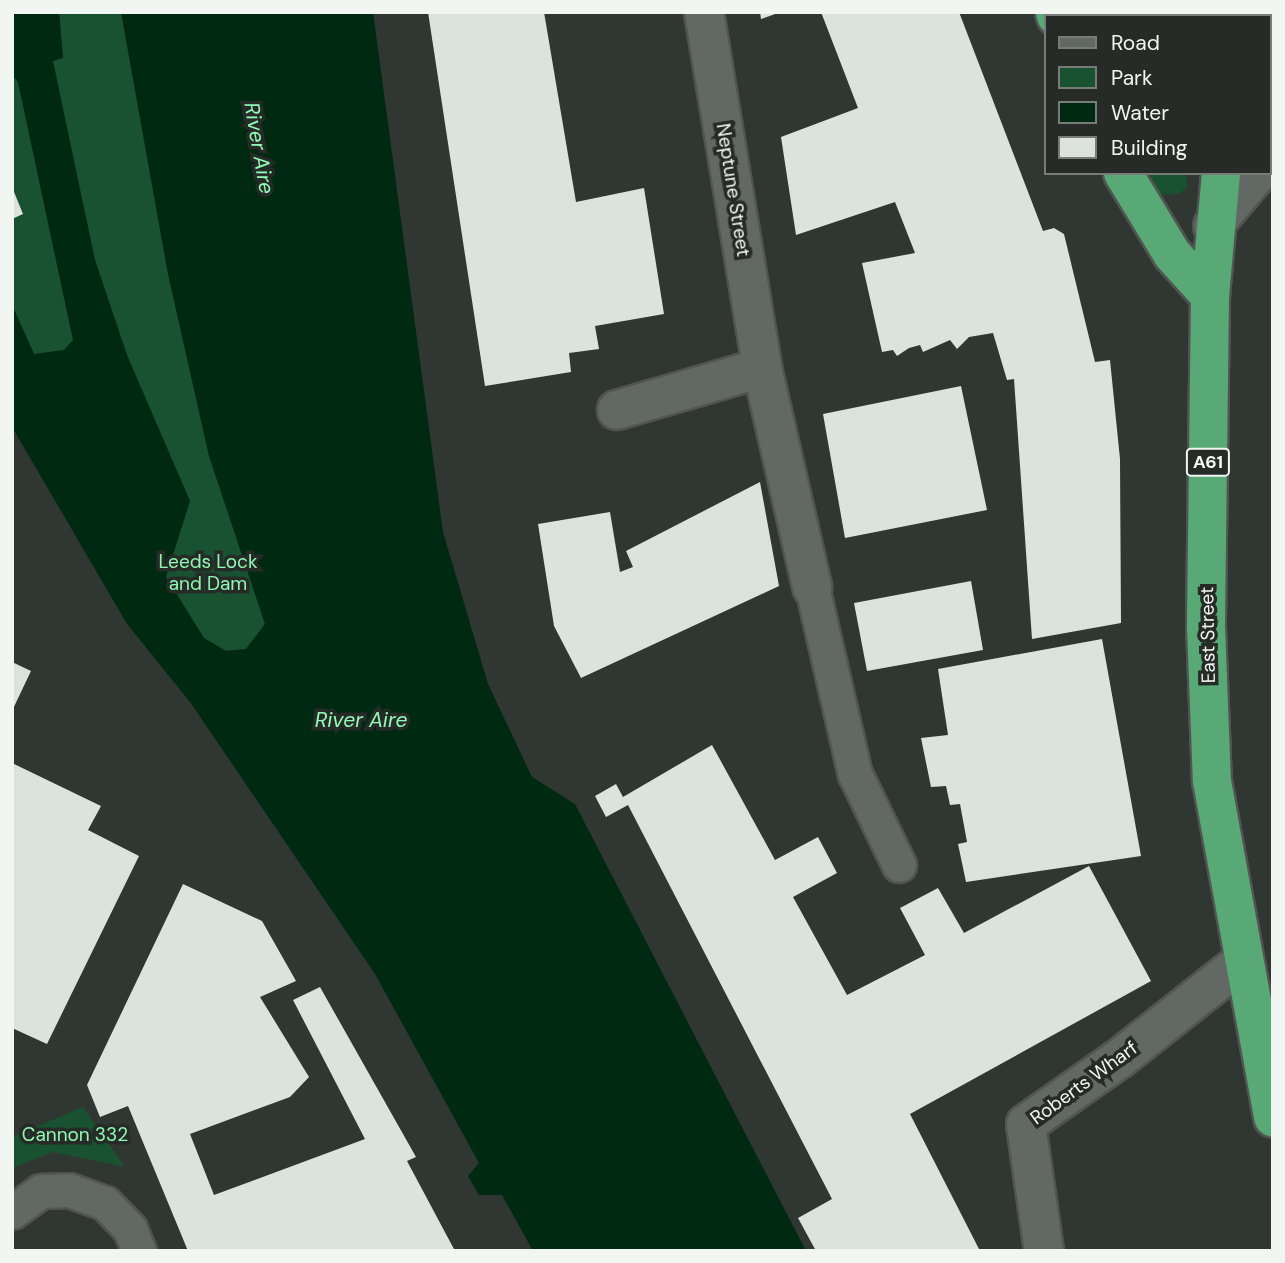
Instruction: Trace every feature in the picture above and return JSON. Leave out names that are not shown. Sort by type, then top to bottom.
[{"type":"highway","points":[[1124,175],[1172,254],[1210,296]]},
{"type":"highway","name":"A61","points":[[1210,296],[1213,226],[1221,175]]},
{"type":"highway","name":"East Street","points":[[1210,296],[1206,627],[1212,781],[1242,962],[1273,1118]]},
{"type":"street","name":"Neptune Street","points":[[704,12],[762,368],[811,587]]},
{"type":"street","points":[[1213,226],[1256,175]]},
{"type":"street","points":[[617,410],[762,368]]},
{"type":"street","name":"Roberts Wharf","points":[[1044,1251],[1026,1124],[1119,1059],[1242,962]]},
{"type":"lane","points":[[811,587],[855,774],[899,866]]},
{"type":"lane","points":[[12,1212],[41,1191],[69,1190],[105,1203],[130,1229],[139,1251]]},
{"type":"green space","name":"Leeds Lock and Dam","points":[[59,12],[121,12],[168,274],[209,456],[265,624],[246,649],[226,651],[204,638],[166,577],[172,553],[127,355],[95,260],[52,61],[63,58]]},
{"type":"green space","points":[[1101,12],[1210,12],[1156,14]]},
{"type":"green space","points":[[12,75],[18,81],[73,340],[65,350],[34,354],[12,305]]},
{"type":"green space","points":[[1150,175],[1187,175],[1187,188],[1178,194],[1163,195],[1154,189]]},
{"type":"green space","name":"Cannon 332","points":[[83,1107],[125,1167],[53,1152],[12,1168],[12,1137]]},
{"type":"water","name":"River Aire","points":[[12,12],[59,12],[63,58],[53,61],[95,260],[127,355],[190,501],[166,577],[204,638],[226,651],[246,649],[265,624],[209,456],[168,274],[121,12],[373,12],[443,532],[488,684],[532,777],[575,804],[806,1251],[533,1251],[502,1195],[479,1195],[468,1176],[479,1163],[375,974],[190,702],[127,624],[12,427],[12,305],[34,354],[64,350],[73,340],[18,82],[12,75]]},
{"type":"building","points":[[428,12],[544,12],[576,202],[644,188],[664,314],[595,326],[599,349],[569,353],[571,372],[485,386]]},
{"type":"building","points":[[760,12],[778,12],[778,13],[761,19]]},
{"type":"building","points":[[821,12],[959,12],[1043,231],[1054,228],[1064,234],[1095,362],[1110,360],[1120,459],[1121,623],[1032,639],[1014,379],[1007,380],[993,333],[969,337],[957,349],[950,340],[923,352],[920,345],[897,356],[893,350],[882,352],[862,263],[915,253],[895,202],[796,235],[781,137],[858,108]]},
{"type":"building","points":[[12,187],[23,214],[12,219]]},
{"type":"building","points":[[961,386],[987,510],[845,538],[823,414]]},
{"type":"building","points":[[760,482],[779,586],[581,678],[554,626],[538,524],[610,512],[620,572],[633,567],[626,551]]},
{"type":"building","points":[[971,581],[983,650],[867,671],[854,603]]},
{"type":"building","points":[[1102,639],[1141,856],[966,882],[958,844],[967,842],[960,804],[950,805],[946,786],[931,787],[921,738],[948,735],[938,669]]},
{"type":"building","points":[[12,662],[31,671],[12,711]]},
{"type":"building","points":[[712,745],[775,860],[818,837],[837,873],[793,897],[847,995],[925,955],[900,908],[938,888],[964,933],[1089,866],[1151,981],[910,1114],[980,1251],[816,1251],[798,1218],[832,1199],[628,805],[606,817],[595,796],[616,784],[623,797]]},
{"type":"building","points":[[12,763],[101,806],[88,830],[139,856],[47,1044],[12,1028]]},
{"type":"building","points":[[183,884],[262,921],[296,981],[260,997],[309,1077],[290,1097],[190,1134],[214,1195],[365,1139],[293,1000],[320,987],[416,1157],[407,1161],[455,1251],[188,1251],[128,1106],[100,1117],[87,1085]]}]
